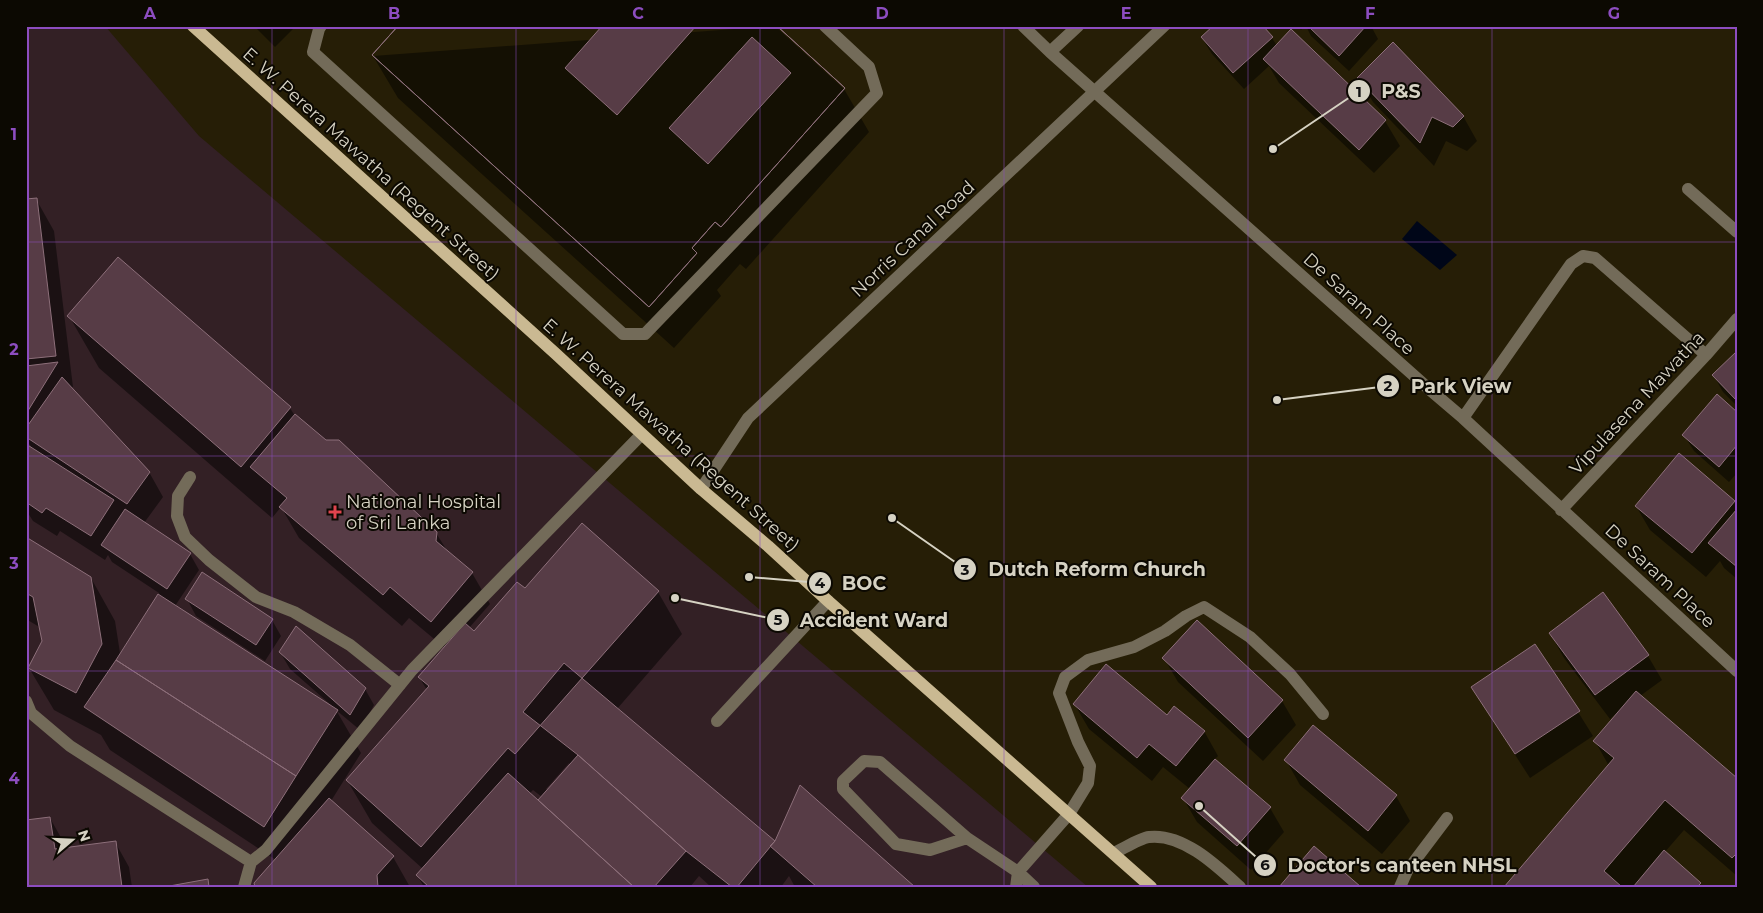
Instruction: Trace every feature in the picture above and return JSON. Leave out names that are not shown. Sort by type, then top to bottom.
[{"type":"main road","name":"E. W. Perera Mawatha (Regent Street)","points":[[193,26],[701,489],[768,546],[1152,887]]},
{"type":"street","points":[[321,26],[313,52],[623,334],[645,334],[877,93],[869,67],[825,26]]},
{"type":"street","name":"De Saram Place","points":[[1023,26],[1429,389],[1464,418],[1561,510],[1737,671]]},
{"type":"street","points":[[1050,52],[1078,26]]},
{"type":"street","name":"Norris Canal Road","points":[[701,489],[748,418],[1164,26]]},
{"type":"street","points":[[1688,189],[1737,232]]},
{"type":"street","points":[[1464,418],[1570,264],[1583,256],[1595,258],[1706,355]]},
{"type":"street","name":"Vipulasena Mawatha","points":[[1561,510],[1706,355],[1737,319]]},
{"type":"street","points":[[244,887],[251,862],[266,850],[412,670],[641,435]]},
{"type":"street","points":[[190,477],[178,496],[177,516],[185,536],[203,554],[256,597],[294,612],[350,645],[400,685]]},
{"type":"street","points":[[717,721],[828,601]]},
{"type":"street","points":[[1016,887],[1018,872],[1069,814],[1088,783],[1090,766],[1078,742],[1059,693],[1065,677],[1088,660],[1134,647],[1204,607],[1250,637],[1290,674],[1323,714]]},
{"type":"street","points":[[26,701],[31,713],[70,746],[251,862]]},
{"type":"street","points":[[967,838],[930,850],[896,844],[843,789],[844,781],[864,761],[880,762],[967,838],[1018,872],[1034,887]]},
{"type":"street","points":[[1400,887],[1407,870],[1447,818]]},
{"type":"street","points":[[1114,853],[1148,837],[1170,838],[1209,860],[1240,887]]},
{"type":"shaded area","name":"National Hospital of Sri Lanka","points":[[26,26],[105,26],[199,136],[1088,887],[26,887]]},
{"type":"water","points":[[1417,221],[1457,255],[1440,270],[1402,239]]},
{"type":"building","points":[[398,26],[777,26],[845,88],[721,227],[715,222],[692,248],[697,253],[649,307],[372,55]]},
{"type":"building","points":[[398,26],[602,26],[565,68],[617,115],[696,26],[777,26],[845,88],[721,227],[715,222],[692,248],[697,253],[649,307],[372,55]],"holes":[[[752,37],[791,73],[708,164],[669,128]]]},
{"type":"building","points":[[1213,26],[1263,26],[1273,37],[1233,73],[1201,37]]},
{"type":"building","points":[[1308,26],[1366,26],[1339,56]]},
{"type":"building","points":[[1291,29],[1386,120],[1359,150],[1263,59]]},
{"type":"building","points":[[1393,42],[1464,116],[1453,127],[1432,117],[1420,143],[1357,78]]},
{"type":"building","points":[[37,198],[56,356],[26,359],[26,199]]},
{"type":"building","points":[[118,257],[291,407],[241,467],[67,316]]},
{"type":"building","points":[[1737,351],[1737,401],[1712,375]]},
{"type":"building","points":[[58,362],[26,414],[26,366]]},
{"type":"building","points":[[62,377],[150,472],[127,504],[26,437],[26,428]]},
{"type":"building","points":[[1717,394],[1737,412],[1737,445],[1719,467],[1682,435]]},
{"type":"building","points":[[295,414],[326,440],[339,440],[437,532],[436,541],[473,572],[431,622],[390,587],[383,595],[279,507],[287,498],[250,467]]},
{"type":"building","points":[[26,444],[114,500],[91,536],[46,508],[42,513],[26,502]]},
{"type":"building","points":[[1679,453],[1735,501],[1692,553],[1635,506]]},
{"type":"building","points":[[125,509],[191,553],[167,589],[101,545]]},
{"type":"building","points":[[1737,509],[1737,567],[1708,543]]},
{"type":"building","points":[[582,523],[659,591],[515,754],[508,748],[421,847],[346,780],[429,686],[418,677],[465,623],[474,631],[517,582],[525,588]]},
{"type":"building","points":[[26,537],[91,577],[102,644],[76,693],[28,668],[42,641],[33,597],[26,593]]},
{"type":"building","points":[[202,572],[273,619],[256,645],[185,599]]},
{"type":"building","points":[[1603,592],[1649,655],[1595,695],[1549,633]]},
{"type":"building","points":[[158,594],[338,710],[296,776],[116,660]]},
{"type":"building","points":[[1197,620],[1283,700],[1248,738],[1162,658]]},
{"type":"building","points":[[296,626],[366,688],[350,715],[279,652]]},
{"type":"building","points":[[1535,644],[1580,711],[1515,754],[1471,687]]},
{"type":"building","points":[[116,660],[296,776],[264,827],[84,707]]},
{"type":"building","points":[[564,663],[775,841],[737,887],[732,887],[686,851],[578,755],[523,712]]},
{"type":"building","points":[[1106,664],[1167,715],[1174,706],[1205,731],[1176,766],[1149,744],[1137,758],[1073,704]]},
{"type":"building","points":[[1636,691],[1737,778],[1737,853],[1732,858],[1665,800],[1604,871],[1622,887],[1504,887],[1614,758],[1593,741]]},
{"type":"building","points":[[1313,725],[1397,795],[1368,831],[1284,760]]},
{"type":"building","points":[[578,755],[686,851],[654,887],[634,887],[538,800]]},
{"type":"building","points":[[1215,759],[1271,807],[1237,846],[1181,798]]},
{"type":"building","points":[[508,773],[634,887],[429,887],[416,875]]},
{"type":"building","points":[[800,785],[915,887],[817,887],[770,846],[775,841]]},
{"type":"building","points":[[329,798],[394,856],[377,875],[378,887],[255,887],[254,883]]},
{"type":"building","points":[[50,817],[55,849],[116,841],[122,887],[26,887],[26,820]]},
{"type":"building","points":[[1314,846],[1361,887],[1279,887]]},
{"type":"building","points":[[1664,850],[1701,883],[1697,887],[1633,887]]},
{"type":"building","points":[[208,879],[209,887],[164,887]]},
{"type":"place","name":"P&S","points":[[1273,149]]},
{"type":"place","name":"Park View","points":[[1277,400]]},
{"type":"place","name":"National Hospital of Sri Lanka","points":[[335,512]]},
{"type":"place","name":"Dutch Reform Church","points":[[892,518]]},
{"type":"place","name":"BOC","points":[[749,577]]},
{"type":"place","name":"Accident Ward","points":[[675,598]]},
{"type":"place","name":"Doctor's canteen NHSL","points":[[1199,806]]}]
